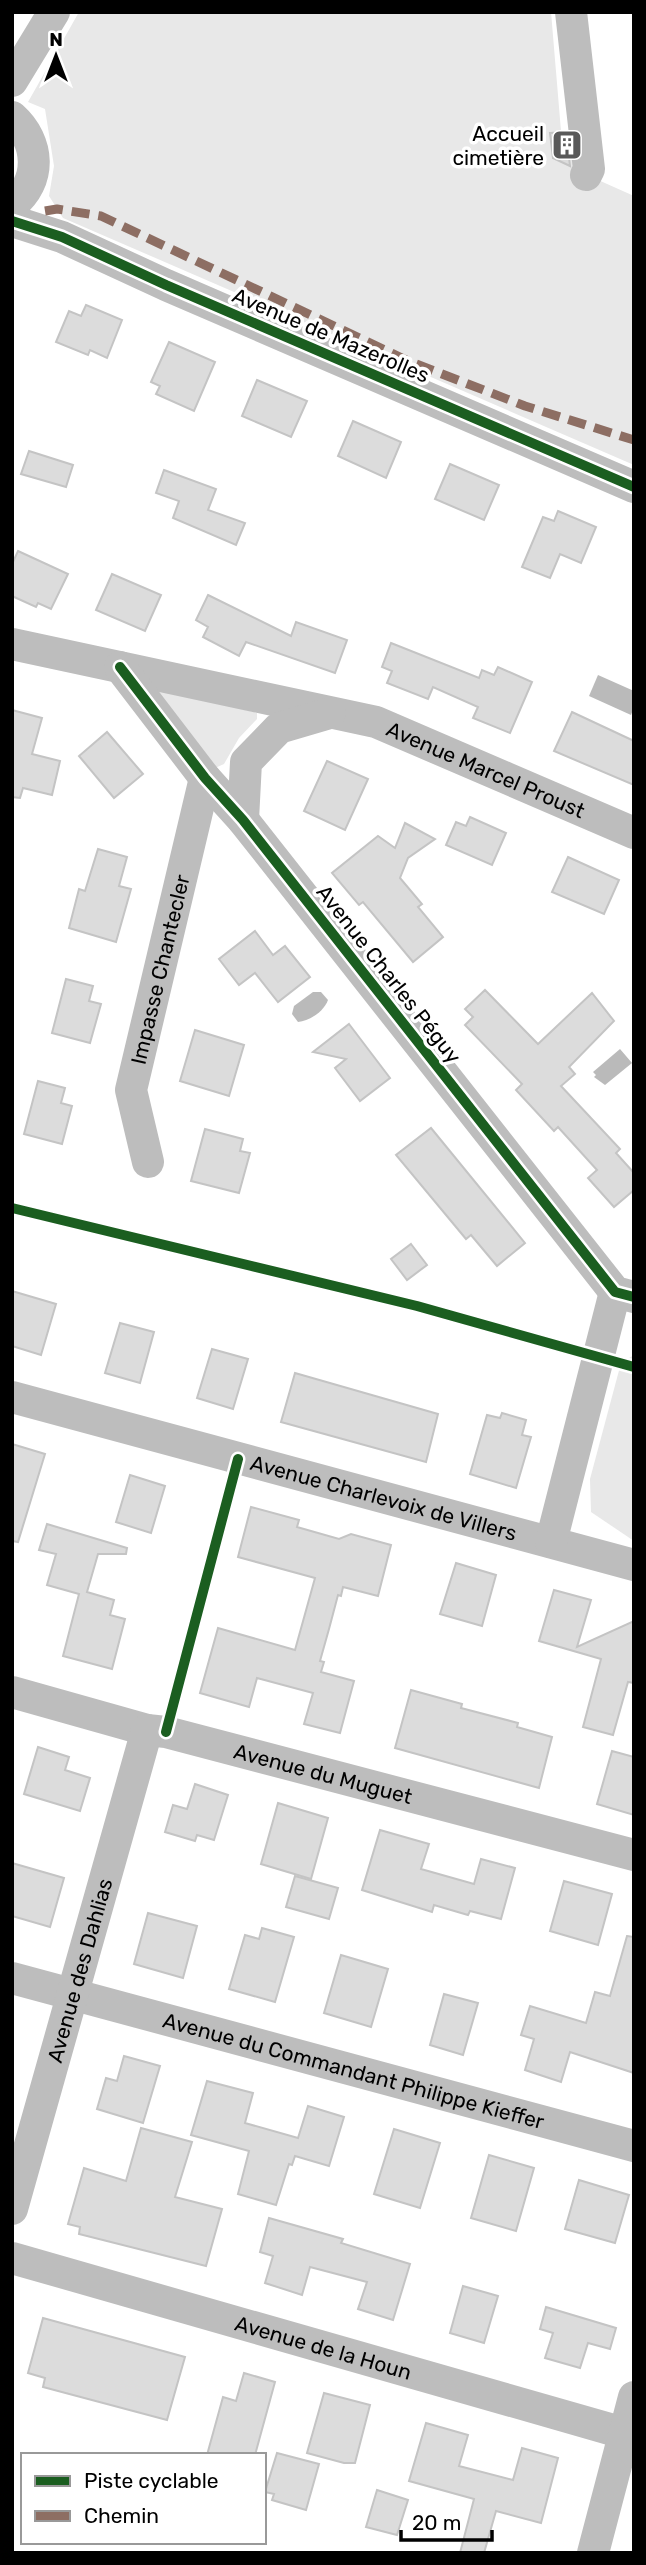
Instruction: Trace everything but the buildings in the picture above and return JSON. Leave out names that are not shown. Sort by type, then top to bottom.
[{"type":"street","points":[[12,81],[54,12]]},
{"type":"street","points":[[571,12],[589,169],[586,176]]},
{"type":"street","points":[[12,117],[30,139],[34,155],[34,170],[21,195],[62,237]]},
{"type":"street","name":"Avenue de Mazerolles","points":[[12,220],[62,237],[166,285],[634,487]]},
{"type":"street","name":"Avenue Marcel Proust","points":[[12,644],[376,722],[634,833]]},
{"type":"street","name":"Avenue Charles Péguy","points":[[120,667],[205,778],[243,820],[624,1294]]},
{"type":"street","name":"Avenue Marcel Proust","points":[[243,820],[246,762],[279,728],[335,712]]},
{"type":"street","name":"Impasse Chantecler","points":[[148,1162],[131,1090],[205,778]]},
{"type":"street","points":[[551,1542],[624,1294]]},
{"type":"street","name":"Avenue Charlevoix de Villers","points":[[12,1397],[634,1565]]},
{"type":"street","name":"Avenue du Muguet","points":[[12,1692],[147,1730],[166,1732],[634,1855]]},
{"type":"street","name":"Avenue des Dahlias","points":[[12,2209],[147,1730]]},
{"type":"street","name":"Avenue du Commandant Philippe Kieffer","points":[[12,1978],[634,2146]]},
{"type":"street","name":"Avenue de la Houn","points":[[12,2258],[629,2435]]},
{"type":"street","points":[[593,2553],[629,2435],[634,2397]]},
{"type":"shaded area","points":[[79,12],[551,12],[561,131],[580,131],[587,175],[634,196],[634,465],[63,218],[49,196],[54,166],[45,109],[28,102]]},
{"type":"shaded area","points":[[598,675],[634,691],[631,715],[589,696]]},
{"type":"shaded area","points":[[156,687],[257,713],[257,719],[239,738],[224,764],[215,768],[154,694]]},
{"type":"shaded area","points":[[313,992],[321,992],[328,1000],[326,1004],[312,1018],[298,1022],[292,1014],[294,1006]]},
{"type":"shaded area","points":[[620,1049],[632,1063],[605,1085],[594,1077],[596,1075],[593,1072]]},
{"type":"shaded area","points":[[634,1355],[634,1541],[591,1512],[590,1479],[621,1363]]},
{"type":"marked path","points":[[45,211],[57,209],[101,216],[406,360],[525,406],[634,440]]},
{"type":"cycle path","points":[[12,221],[62,237],[166,285],[634,487]]},
{"type":"cycle path","points":[[120,667],[205,778],[243,820],[615,1292],[634,1297]]},
{"type":"cycle path","points":[[12,1208],[417,1306],[634,1367]]},
{"type":"cycle path","points":[[166,1732],[238,1459]]},
{"type":"place","name":"Accueil cimetière","points":[[567,145]]}]
